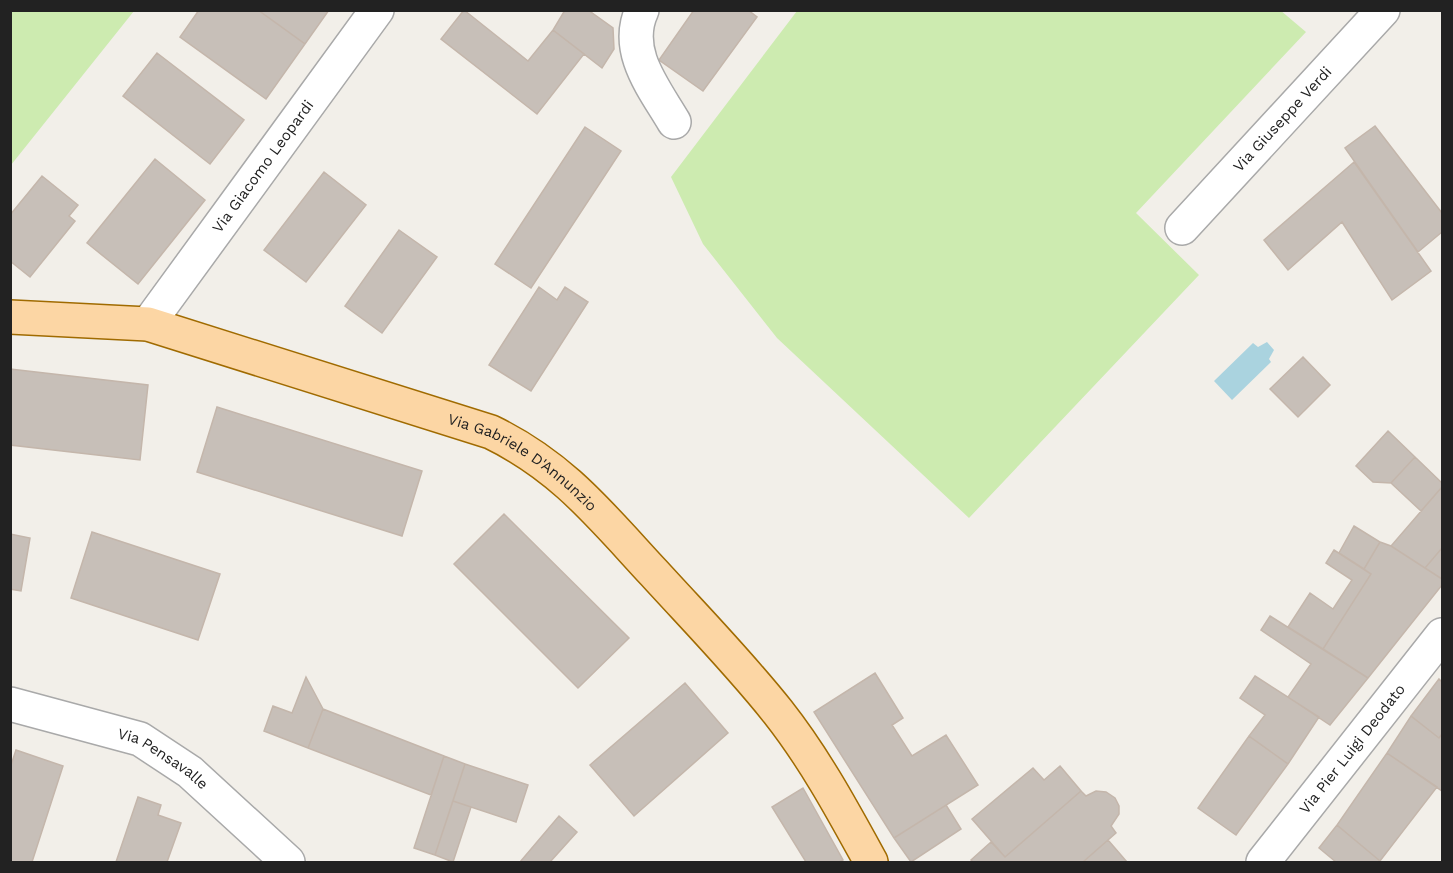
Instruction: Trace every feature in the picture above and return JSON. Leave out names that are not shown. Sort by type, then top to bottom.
[{"type":"main road","name":"Via Gabriele D'Annunzio","points":[[10,317],[148,324],[491,432],[524,448],[573,486],[772,705],[824,777],[871,862]]},
{"type":"street","name":"Via Giacomo Leopardi","points":[[148,324],[377,10]]},
{"type":"street","points":[[642,10],[636,24],[636,43],[641,66],[674,123]]},
{"type":"street","name":"Via Giuseppe Verdi","points":[[1182,228],[1383,10]]},
{"type":"street","name":"Via Pier Luigi Deodato","points":[[1263,862],[1443,635]]},
{"type":"street","name":"Via Pensavalle","points":[[10,704],[140,740],[190,772],[288,862]]},
{"type":"green space","points":[[1280,10],[1306,32],[1136,213],[1199,275],[969,518],[777,338],[703,244],[671,177],[797,11]]},
{"type":"green space","points":[[10,11],[134,11],[11,165]]},
{"type":"water","points":[[1267,342],[1274,350],[1269,359],[1271,362],[1232,400],[1214,381],[1253,343],[1258,347]]},
{"type":"building","points":[[199,10],[258,10],[305,44],[266,99],[180,37]]},
{"type":"building","points":[[258,10],[329,10],[305,44]]},
{"type":"building","points":[[464,10],[528,61],[553,30],[584,54],[537,114],[441,39]]},
{"type":"building","points":[[565,10],[588,10],[613,28],[614,49],[602,68],[553,30]]},
{"type":"building","points":[[694,10],[748,10],[757,17],[703,91],[659,60]]},
{"type":"building","points":[[157,53],[244,120],[210,164],[123,96]]},
{"type":"building","points":[[1375,126],[1442,213],[1442,232],[1418,252],[1345,148]]},
{"type":"building","points":[[585,127],[621,151],[531,288],[495,264]]},
{"type":"building","points":[[155,159],[205,200],[138,284],[87,243]]},
{"type":"building","points":[[1354,162],[1431,271],[1392,300],[1342,222],[1288,270],[1264,240]]},
{"type":"building","points":[[324,172],[366,205],[306,282],[264,250]]},
{"type":"building","points":[[42,176],[78,205],[69,216],[75,221],[30,277],[10,261],[10,215]]},
{"type":"building","points":[[399,230],[437,257],[382,333],[345,306]]},
{"type":"building","points":[[539,287],[557,300],[565,287],[588,302],[531,391],[489,365]]},
{"type":"building","points":[[1303,357],[1330,385],[1298,417],[1270,389]]},
{"type":"building","points":[[10,369],[148,385],[140,460],[10,445]]},
{"type":"building","points":[[217,407],[422,471],[402,536],[197,472]]},
{"type":"building","points":[[1388,431],[1415,457],[1391,483],[1373,482],[1356,466]]},
{"type":"building","points":[[1415,457],[1442,483],[1442,487],[1421,511],[1391,483]]},
{"type":"building","points":[[1442,487],[1442,548],[1425,568],[1391,546]]},
{"type":"building","points":[[504,514],[629,638],[578,688],[454,564]]},
{"type":"building","points":[[1354,526],[1380,542],[1364,569],[1339,553]]},
{"type":"building","points":[[92,532],[220,574],[198,640],[71,598]]},
{"type":"building","points":[[10,534],[30,538],[21,591],[10,589]]},
{"type":"building","points":[[1380,542],[1391,546],[1442,579],[1442,585],[1368,678],[1323,649],[1371,574],[1364,569]]},
{"type":"building","points":[[1442,548],[1442,579],[1425,568]]},
{"type":"building","points":[[1334,550],[1371,574],[1323,649],[1288,627],[1310,593],[1333,609],[1352,580],[1326,563]]},
{"type":"building","points":[[1270,616],[1368,678],[1330,725],[1288,697],[1311,664],[1261,630]]},
{"type":"building","points":[[875,673],[903,718],[892,725],[912,756],[946,735],[978,785],[894,838],[814,712]]},
{"type":"building","points":[[1255,676],[1319,717],[1288,764],[1249,736],[1265,715],[1240,698]]},
{"type":"building","points":[[306,677],[323,709],[308,748],[264,731],[273,706],[292,713]]},
{"type":"building","points":[[1439,679],[1442,682],[1442,734],[1439,738],[1411,716]]},
{"type":"building","points":[[685,683],[728,733],[634,816],[590,765]]},
{"type":"building","points":[[323,709],[444,756],[431,795],[308,748]]},
{"type":"building","points":[[1411,716],[1439,738],[1442,734],[1442,791],[1387,753]]},
{"type":"building","points":[[1249,736],[1288,764],[1236,835],[1198,808]]},
{"type":"building","points":[[16,750],[63,766],[32,862],[10,862],[10,768]]},
{"type":"building","points":[[1387,753],[1437,787],[1380,861],[1337,825]]},
{"type":"building","points":[[444,756],[465,764],[435,855],[414,848]]},
{"type":"building","points":[[465,764],[528,785],[516,822],[453,801]]},
{"type":"building","points":[[1060,766],[1081,791],[1005,857],[972,819],[1033,768],[1044,780]]},
{"type":"building","points":[[803,788],[843,860],[806,862],[772,807]]},
{"type":"building","points":[[1081,791],[1086,796],[1096,791],[1106,792],[1115,798],[1119,806],[1119,814],[1111,826],[1116,833],[1083,862],[973,862],[971,860],[991,842],[1005,857]]},
{"type":"building","points":[[138,797],[161,805],[158,815],[181,823],[167,862],[116,862]]},
{"type":"building","points":[[453,801],[471,807],[453,862],[435,855]]},
{"type":"building","points":[[946,805],[961,829],[911,862],[894,838]]},
{"type":"building","points":[[559,816],[577,832],[550,862],[520,862]]},
{"type":"building","points":[[1337,825],[1380,862],[1336,862],[1319,848]]},
{"type":"building","points":[[1108,840],[1127,862],[1083,862]]}]
